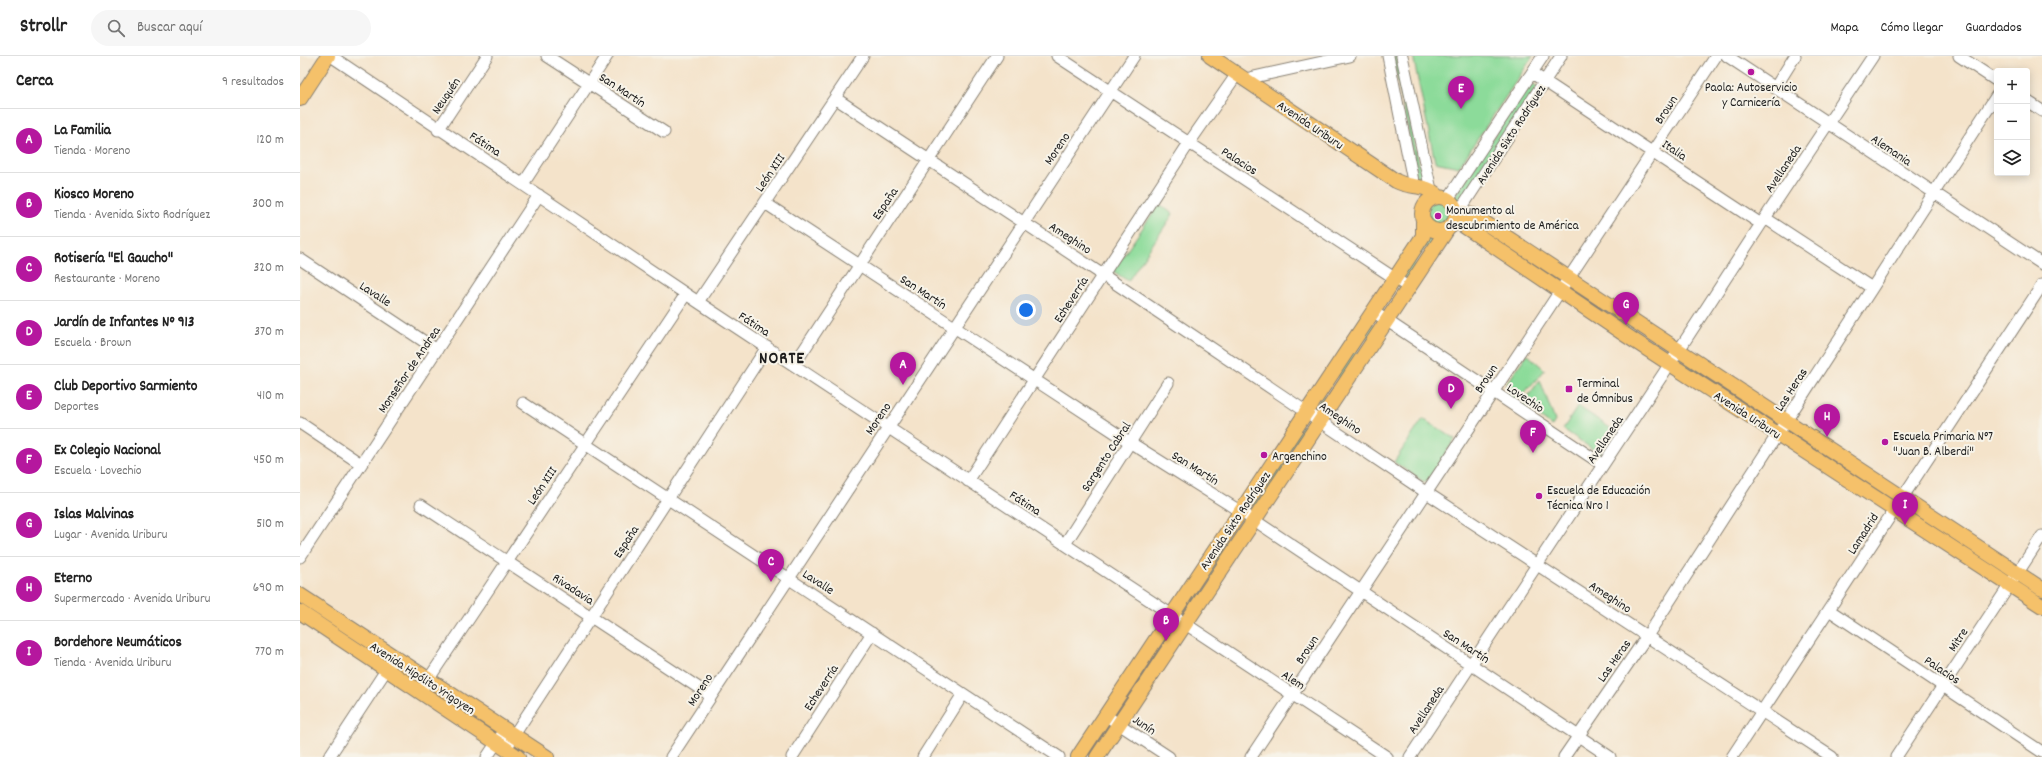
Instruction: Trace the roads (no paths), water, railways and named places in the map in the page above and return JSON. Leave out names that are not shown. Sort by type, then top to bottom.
[{"type":"main road","points":[[300,98],[330,56]]},
{"type":"main road","name":"Avenida Uriburu","points":[[1210,56],[1234,69],[1396,181],[1404,185],[1414,186],[1439,195]]},
{"type":"main road","points":[[1414,186],[1423,220],[1430,229],[1436,231],[1454,218],[1453,204],[1439,195],[1433,198],[1425,203],[1423,208],[1423,220]]},
{"type":"main road","name":"Avenida Uriburu","points":[[1454,218],[1473,216],[1903,496],[2042,589]]},
{"type":"main road","name":"Avenida Uriburu","points":[[1454,218],[1670,364],[2042,606]]},
{"type":"main road","name":"Avenida Sixto Rodríguez","points":[[1098,757],[1454,218]]},
{"type":"main road","name":"Avenida Sixto Rodríguez","points":[[1078,757],[1423,236],[1423,220]]},
{"type":"main road","name":"Avenida Hipólito Yrigoyen","points":[[300,595],[390,664]]},
{"type":"main road","name":"Avenida Hipólito Yrigoyen","points":[[300,612],[390,664],[424,686],[509,733],[547,757]]},
{"type":"main road","name":"Avenida Hipólito Yrigoyen","points":[[424,686],[507,750]]},
{"type":"street","name":"Fátima","points":[[330,56],[416,112],[438,130],[523,184],[887,428],[1186,624]]},
{"type":"street","name":"Neuquén","points":[[438,130],[487,56]]},
{"type":"street","name":"San Martín","points":[[547,56],[664,132]]},
{"type":"street","points":[[523,184],[608,56]]},
{"type":"street","name":"León XIII","points":[[698,302],[863,56]]},
{"type":"street","name":"España","points":[[794,365],[997,56]]},
{"type":"street","name":"Palacios","points":[[1057,56],[1111,90],[1408,287]]},
{"type":"street","name":"Moreno","points":[[671,757],[1134,56]]},
{"type":"street","points":[[1234,69],[1350,56]]},
{"type":"street","points":[[1388,56],[1414,186]]},
{"type":"street","points":[[1402,56],[1439,195]]},
{"type":"street","name":"Avenida Sixto Rodríguez","points":[[1439,195],[1532,73],[1543,56]]},
{"type":"street","name":"Avenida Sixto Rodríguez","points":[[1454,218],[1561,56]]},
{"type":"street","name":"Brown","points":[[1251,757],[1493,391],[1562,291],[1569,278],[1716,56]]},
{"type":"street","name":"Alemania","points":[[1727,56],[2042,264]]},
{"type":"street","points":[[1775,88],[1795,56]]},
{"type":"street","name":"Avellaneda","points":[[1410,757],[1873,56]]},
{"type":"street","points":[[1959,56],[1994,79]]},
{"type":"street","name":"Echeverría","points":[[968,481],[1189,143],[1234,69]]},
{"type":"street","name":"Italia","points":[[1532,73],[1653,152],[1872,288]]},
{"type":"street","name":"Ameghino","points":[[835,98],[1307,411],[1426,493],[1832,757]]},
{"type":"street","name":"Las Heras","points":[[1564,757],[1647,636],[1934,194],[1994,99]]},
{"type":"street","points":[[2030,103],[2042,111]]},
{"type":"street","name":"Monseñor de Andrea","points":[[300,557],[539,195]]},
{"type":"street","name":"San Martín","points":[[765,203],[1131,443],[1254,520],[1610,757]]},
{"type":"street","name":"Lavalle","points":[[300,259],[437,350]]},
{"type":"street","name":"Lamadrid","points":[[1732,757],[1763,712],[1894,509],[2042,285]]},
{"type":"street","name":"León XIII","points":[[424,686],[686,294]]},
{"type":"street","name":"Lovechio","points":[[1374,312],[1604,465]]},
{"type":"street","name":"España","points":[[487,757],[507,750],[509,733],[592,617],[670,499],[767,347]]},
{"type":"street","name":"Sargento Cabral","points":[[1065,544],[1168,383]]},
{"type":"street","name":"Lavalle","points":[[523,403],[586,443],[1059,757]]},
{"type":"street","points":[[300,423],[361,464]]},
{"type":"street","name":"Rivadavia","points":[[422,505],[506,562],[711,696]]},
{"type":"street","name":"Mitre","points":[[1896,757],[2042,536]]},
{"type":"street","name":"Palacios","points":[[1829,610],[2042,752]]},
{"type":"street","name":"Alem","points":[[1186,624],[1387,757]]},
{"type":"street","name":"Echeverría","points":[[795,756],[872,633]]},
{"type":"street","points":[[330,757],[390,664]]},
{"type":"street","points":[[923,757],[963,694]]},
{"type":"street","name":"Junín","points":[[1105,716],[1169,757]]},
{"type":"place","name":"Paola: Autoservicio y Carnicería","points":[[1751,72]]},
{"type":"place","name":"Club Deportivo Sarmiento","points":[[1461,109]]},
{"type":"place","name":"Monumento al descubrimiento de América","points":[[1438,216]]},
{"type":"place","name":"Islas Malvinas","points":[[1626,325]]},
{"type":"place","name":"La Familia","points":[[903,385]]},
{"type":"place","name":"Terminal de Ómnibus","points":[[1569,389]]},
{"type":"place","name":"Jardín de Infantes N° 913","points":[[1451,409]]},
{"type":"place","name":"Eterno","points":[[1827,437]]},
{"type":"place","name":"Escuela Primaria N°7 \"Juan B. Alberdi\"","points":[[1885,442]]},
{"type":"place","name":"Ex Colegio Nacional","points":[[1533,453]]},
{"type":"place","name":"Argenchino","points":[[1264,455]]},
{"type":"place","name":"Escuela de Educación Técnica Nro 1","points":[[1539,496]]},
{"type":"place","name":"Bordehore Neumáticos","points":[[1905,525]]},
{"type":"place","name":"Rotisería \"El Gaucho\"","points":[[771,582]]},
{"type":"place","name":"Kiosco Moreno","points":[[1166,641]]},
{"type":"district","name":"NORTE","points":[[782,357]]}]
